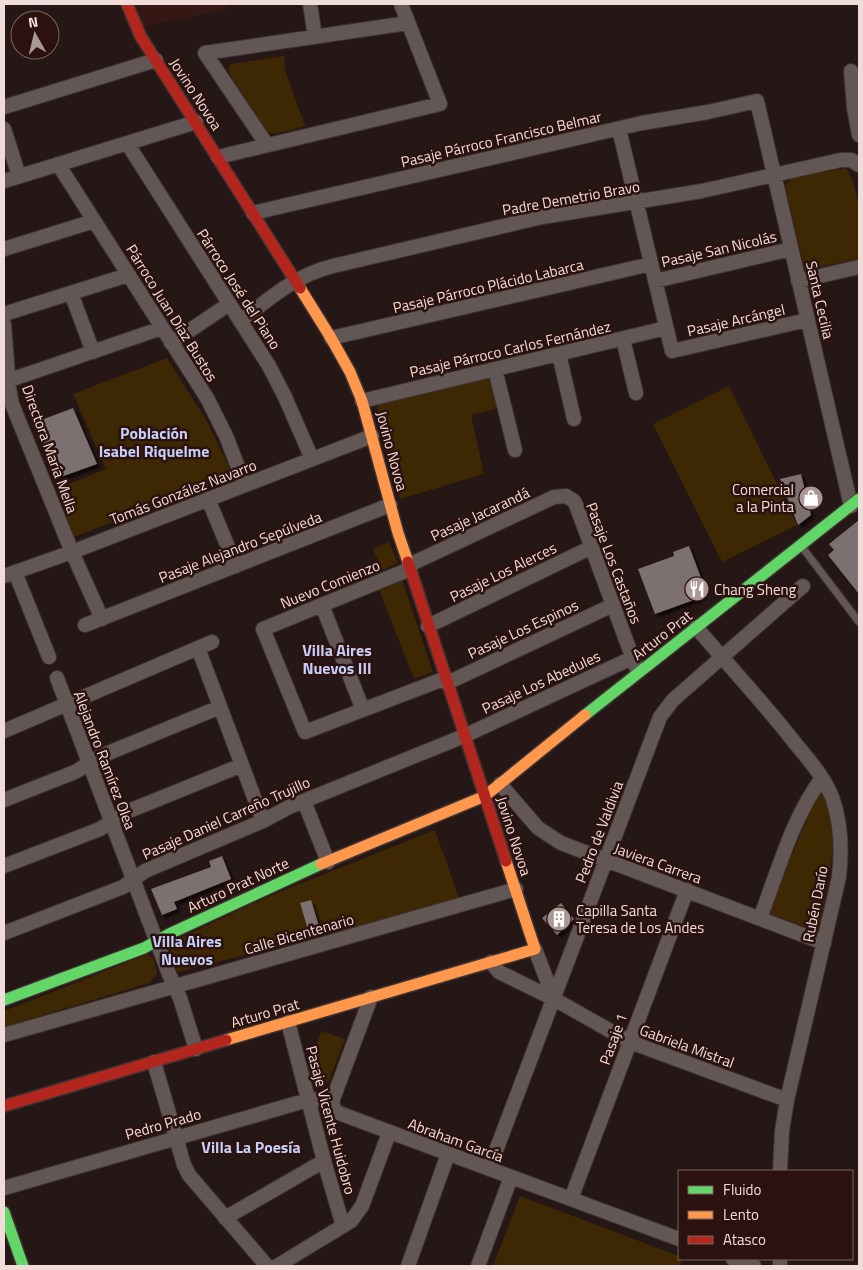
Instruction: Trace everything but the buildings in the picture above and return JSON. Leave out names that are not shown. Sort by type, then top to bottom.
[{"type":"street","name":"Jovino Novoa","points":[[127,4],[141,38],[295,280],[350,372],[362,401],[409,567],[535,949]]},
{"type":"street","points":[[310,4],[315,37]]},
{"type":"street","points":[[218,157],[440,104],[401,4]]},
{"type":"street","points":[[267,145],[205,53],[408,23]]},
{"type":"street","points":[[4,107],[156,60]]},
{"type":"street","points":[[851,71],[859,135]]},
{"type":"street","name":"Pasaje Párroco Francisco Belmar","points":[[253,213],[619,129],[757,102]]},
{"type":"street","name":"Santa Cecilia","points":[[757,102],[807,320],[855,502]]},
{"type":"street","points":[[4,181],[196,122]]},
{"type":"street","points":[[4,128],[19,176]]},
{"type":"street","points":[[619,129],[666,328]]},
{"type":"street","name":"Párroco José del Piano","points":[[126,143],[277,380],[312,459]]},
{"type":"street","name":"Padre Demetrio Bravo","points":[[240,321],[295,280],[327,268],[542,217],[702,191],[841,160],[858,160]]},
{"type":"street","name":"Párroco Juan Díaz Bustos","points":[[58,164],[214,411],[245,485]]},
{"type":"street","points":[[4,249],[94,221]]},
{"type":"street","name":"Pasaje San Nicolás","points":[[655,281],[791,249]]},
{"type":"street","name":"Pasaje Párroco Plácido Labarca","points":[[331,338],[651,264]]},
{"type":"street","points":[[798,281],[859,267]]},
{"type":"street","points":[[4,314],[128,275]]},
{"type":"street","points":[[71,293],[93,352]]},
{"type":"street","points":[[172,343],[229,304]]},
{"type":"street","name":"Pasaje Arcángel","points":[[666,328],[672,351],[807,320]]},
{"type":"street","name":"Directora María Mella","points":[[4,324],[6,381],[12,404],[72,552]]},
{"type":"street","points":[[6,381],[162,328]]},
{"type":"street","name":"Pasaje Párroco Carlos Fernández","points":[[362,401],[666,328]]},
{"type":"street","points":[[623,338],[636,393]]},
{"type":"street","points":[[559,354],[574,419]]},
{"type":"street","points":[[495,369],[515,450]]},
{"type":"street","name":"Tomás González Navarro","points":[[10,574],[72,552],[372,436]]},
{"type":"street","name":"Pasaje Los Castaños","points":[[566,496],[574,501],[576,505],[638,672]]},
{"type":"street","name":"Pasaje Jacarandá","points":[[409,567],[554,497],[566,496]]},
{"type":"street","points":[[208,499],[236,566]]},
{"type":"street","name":"Arturo Prat","points":[[486,796],[638,672],[855,502]]},
{"type":"street","name":"Pasaje Alejandro Sepúlveda","points":[[86,625],[390,505]]},
{"type":"street","name":"Pasaje Los Alerces","points":[[428,626],[592,548]]},
{"type":"street","points":[[72,552],[102,619]]},
{"type":"street","name":"Nuevo Comienzo","points":[[363,710],[305,732],[263,629],[409,567]]},
{"type":"street","points":[[10,574],[49,658]]},
{"type":"street","name":"Pedro de Valdivia","points":[[489,1169],[660,717],[673,700],[803,586]]},
{"type":"street","points":[[322,605],[363,710],[446,681]]},
{"type":"street","name":"Pasaje Los Espinos","points":[[446,681],[613,606]]},
{"type":"street","name":"Rubén Darío","points":[[696,627],[784,728],[822,778],[830,793],[836,812],[841,863],[787,1100],[782,1131],[780,1170]]},
{"type":"street","points":[[4,731],[212,642]]},
{"type":"street","points":[[198,648],[263,821]]},
{"type":"street","name":"Pasaje Los Abedules","points":[[464,736],[632,658]]},
{"type":"street","name":"Alejandro Ramírez Olea","points":[[57,678],[156,941],[180,998],[196,1049]]},
{"type":"street","points":[[4,800],[75,772],[101,756],[220,707]]},
{"type":"street","name":"Pasaje Daniel Carreño Trujillo","points":[[4,933],[123,887],[145,871],[263,821],[304,801],[464,736]]},
{"type":"street","points":[[4,866],[100,829],[124,813],[242,765]]},
{"type":"street","points":[[760,918],[796,823],[807,800],[822,778]]},
{"type":"street","name":"Javiera Carrera","points":[[500,784],[545,834],[561,843],[824,943]]},
{"type":"street","name":"Arturo Prat Norte","points":[[4,1000],[144,948],[269,887],[486,796]]},
{"type":"street","points":[[304,801],[328,862]]},
{"type":"street","name":"Calle Bicentenario","points":[[4,1035],[516,889]]},
{"type":"street","name":"Pasaje 1","points":[[571,1199],[686,890]]},
{"type":"street","points":[[535,949],[554,999]]},
{"type":"street","name":"Arturo Prat","points":[[4,1106],[535,949]]},
{"type":"street","name":"Gabriela Mistral","points":[[491,962],[499,972],[554,999],[630,1042],[787,1100]]},
{"type":"street","points":[[333,1099],[371,998]]},
{"type":"street","name":"Pasaje Vicente Huidobro","points":[[288,1022],[343,1226]]},
{"type":"street","points":[[154,1062],[184,1165],[189,1175],[267,1266]]},
{"type":"street","name":"Pedro Prado","points":[[4,1188],[308,1100],[333,1099]]},
{"type":"street","name":"Abraham García","points":[[333,1099],[334,1108],[340,1115],[678,1239]]},
{"type":"street","points":[[277,1266],[355,1217],[362,1206],[390,1133]]},
{"type":"street","points":[[408,1266],[448,1154]]},
{"type":"street","points":[[225,1218],[324,1161]]},
{"type":"street","points":[[478,1266],[511,1177]]},
{"type":"street","points":[[4,1212],[23,1266]]},
{"type":"lane","points":[[800,545],[859,622]]},
{"type":"shaded area","points":[[136,4],[227,4],[227,10],[143,26]]},
{"type":"shaded area","points":[[284,56],[285,70],[305,126],[282,132],[268,133],[228,69],[230,64]]},
{"type":"shaded area","points":[[846,168],[858,200],[859,259],[805,270],[785,186],[791,178]]},
{"type":"shaded area","points":[[167,358],[208,423],[233,475],[74,537],[57,489],[106,469],[73,394]]},
{"type":"shaded area","points":[[492,376],[499,408],[471,415],[484,474],[400,499],[377,405]]},
{"type":"shaded area","points":[[729,386],[797,525],[722,562],[653,424]]},
{"type":"shaded area","points":[[389,542],[398,563],[382,570],[373,549]]},
{"type":"shaded area","points":[[402,580],[433,672],[414,679],[379,590]]},
{"type":"shaded area","points":[[821,791],[833,822],[832,858],[819,932],[768,913],[811,809]]},
{"type":"shaded area","points":[[435,830],[460,901],[178,972],[174,965],[169,943],[272,895]]},
{"type":"shaded area","points":[[148,954],[154,960],[157,974],[149,983],[4,1027],[4,1011]]},
{"type":"shaded area","points":[[321,1031],[345,1039],[328,1083],[305,1075]]},
{"type":"shaded area","points":[[520,1196],[678,1256],[678,1260],[682,1260],[680,1266],[493,1266]]},
{"type":"traffic: fast","points":[[585,715],[859,499]]},
{"type":"traffic: fast","points":[[4,1000],[144,948],[169,934],[321,864]]},
{"type":"traffic: fast","points":[[4,1212],[23,1266]]},
{"type":"traffic: slow","points":[[300,288],[350,372],[362,401],[398,533],[408,562]]},
{"type":"traffic: slow","points":[[321,864],[485,796],[585,715]]},
{"type":"traffic: slow","points":[[226,1040],[535,949],[506,861]]},
{"type":"traffic: jam","points":[[127,4],[141,37],[300,288]]},
{"type":"traffic: jam","points":[[408,562],[506,861]]},
{"type":"traffic: jam","points":[[4,1106],[226,1040]]},
{"type":"place","name":"Comercial a la Pinta","points":[[811,498]]},
{"type":"place","name":"Chang Sheng","points":[[697,589]]},
{"type":"place","name":"Capilla Santa Teresa de Los Andes","points":[[559,919]]},
{"type":"district","name":"Población Isabel Riquelme","points":[[154,442]]},
{"type":"district","name":"Villa Aires Nuevos III","points":[[337,659]]},
{"type":"district","name":"Villa Aires Nuevos","points":[[187,950]]},
{"type":"district","name":"Villa La Poesía","points":[[251,1147]]}]
